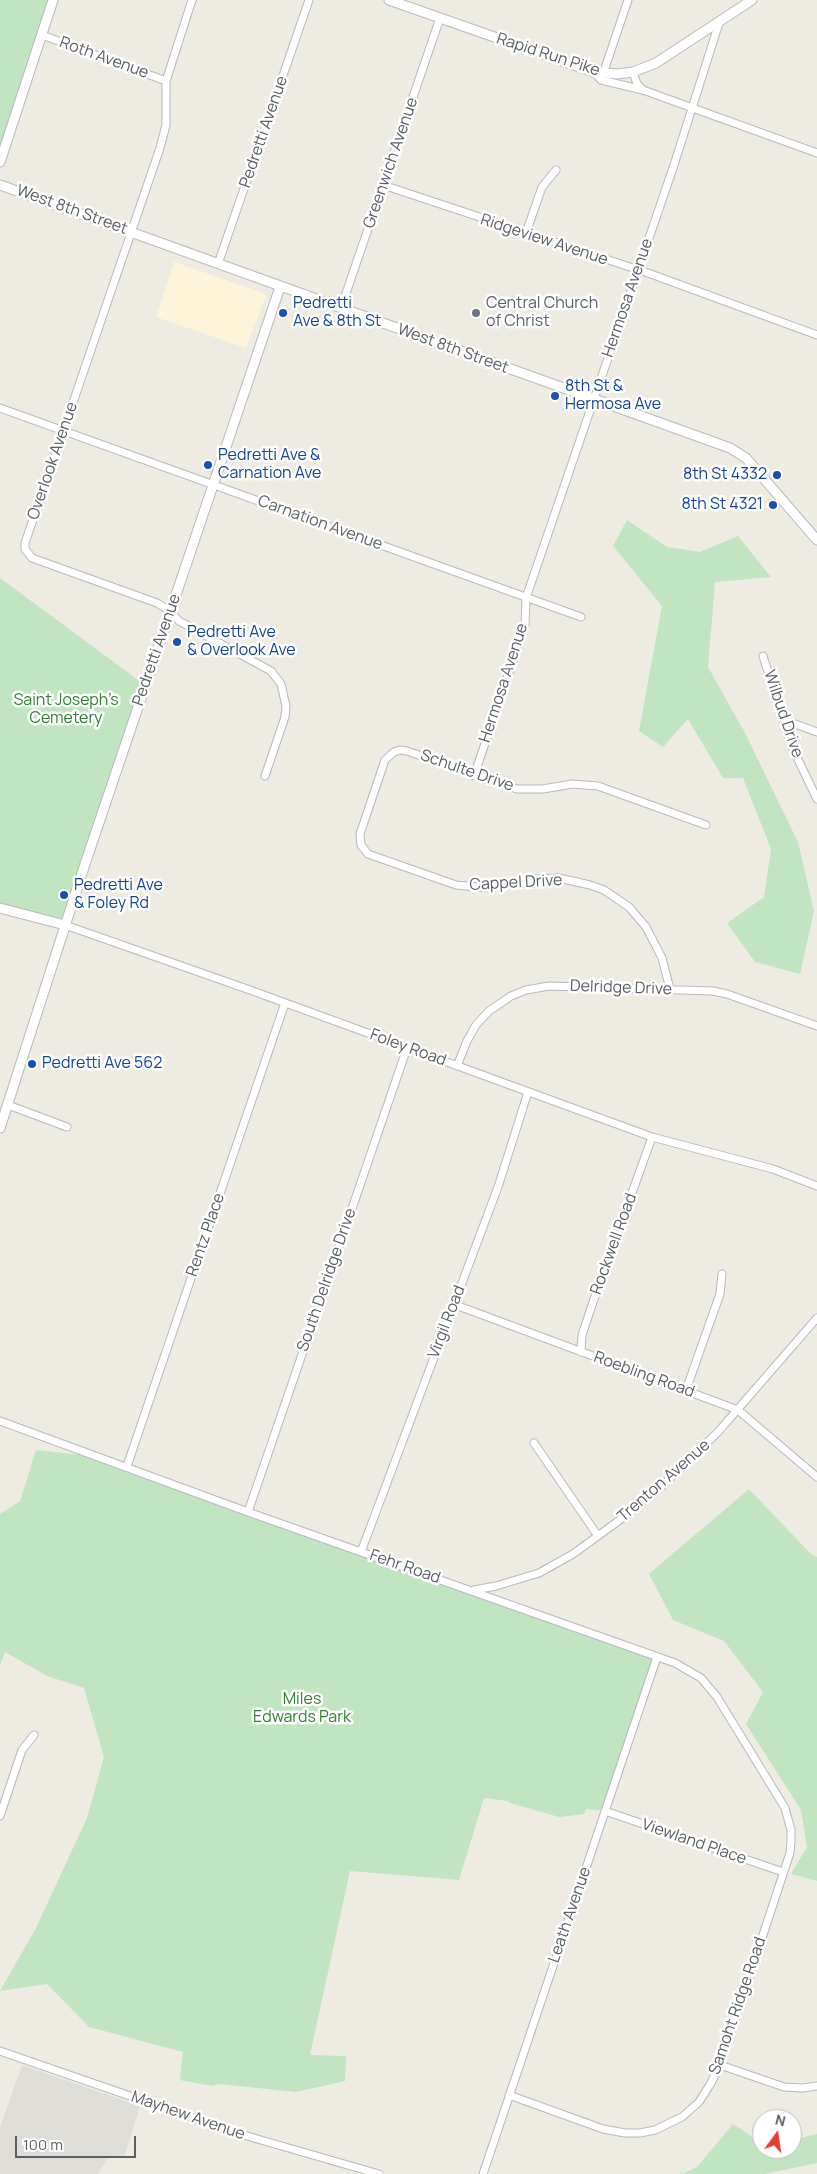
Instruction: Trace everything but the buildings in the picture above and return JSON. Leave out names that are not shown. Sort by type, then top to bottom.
[{"type":"street","points":[[0,162],[54,0]]},
{"type":"street","name":"Overlook Avenue","points":[[192,0],[166,81],[166,125],[132,231],[25,543],[26,553],[32,558],[157,603],[170,611],[179,621],[265,667],[281,684],[286,698],[285,717],[266,776]]},
{"type":"street","name":"Pedretti Avenue","points":[[218,264],[309,0]]},
{"type":"street","name":"Rapid Run Pike","points":[[389,0],[599,73],[633,72],[656,63],[752,0]]},
{"type":"street","points":[[628,0],[599,73],[601,80],[644,90],[817,153]]},
{"type":"street","name":"Greenwich Avenue","points":[[341,308],[440,18]]},
{"type":"street","name":"Hermosa Avenue","points":[[474,776],[525,624],[526,598],[693,108],[720,20]]},
{"type":"street","name":"Roth Avenue","points":[[42,35],[166,81]]},
{"type":"street","points":[[633,72],[637,84],[644,90]]},
{"type":"street","points":[[526,234],[542,187],[556,170]]},
{"type":"street","name":"West 8th Street","points":[[0,184],[738,452],[746,458],[817,540]]},
{"type":"street","name":"Ridgeview Avenue","points":[[383,185],[637,271],[817,336]]},
{"type":"street","name":"Pedretti Avenue","points":[[0,1128],[170,611],[280,287]]},
{"type":"street","name":"Carnation Avenue","points":[[0,408],[581,618]]},
{"type":"street","name":"Wilbud Drive","points":[[763,656],[792,747],[817,799]]},
{"type":"street","points":[[784,720],[817,732]]},
{"type":"street","name":"Schulte Drive","points":[[368,854],[361,845],[360,834],[385,760],[394,752],[407,751],[506,787],[528,790],[572,784],[598,786],[706,825]]},
{"type":"street","name":"Cappel Drive","points":[[368,854],[441,881],[463,886],[489,888],[536,879],[559,878],[575,880],[604,890],[629,907],[646,927],[662,958],[670,989]]},
{"type":"street","name":"Foley Road","points":[[0,908],[66,925],[652,1136],[773,1169],[817,1186]]},
{"type":"street","name":"Delridge Drive","points":[[457,1066],[467,1041],[481,1019],[501,1001],[526,990],[549,986],[713,991],[727,994],[817,1026]]},
{"type":"street","name":"Rentz Place","points":[[127,1466],[285,1003]]},
{"type":"street","name":"South Delridge Drive","points":[[248,1512],[407,1048]]},
{"type":"street","name":"Virgil Road","points":[[361,1552],[498,1186],[528,1092]]},
{"type":"street","points":[[8,1105],[67,1127]]},
{"type":"street","name":"Rockwell Road","points":[[581,1352],[582,1335],[652,1136]]},
{"type":"street","points":[[686,1390],[720,1294],[722,1274]]},
{"type":"street","name":"Roebling Road","points":[[453,1304],[738,1410],[817,1477]]},
{"type":"street","name":"Trenton Avenue","points":[[473,1590],[496,1586],[539,1573],[573,1554],[661,1487],[738,1410],[817,1318]]},
{"type":"street","name":"Fehr Road","points":[[0,1421],[127,1466],[248,1512],[675,1663],[701,1678],[717,1697],[764,1773]]},
{"type":"street","points":[[534,1443],[598,1536]]},
{"type":"street","name":"Leath Avenue","points":[[483,2174],[657,1657]]},
{"type":"street","points":[[0,1816],[22,1750],[34,1734]]},
{"type":"street","name":"Samoht Ridge Road","points":[[510,2094],[603,2129],[625,2133],[640,2133],[669,2124],[691,2110],[708,2090],[720,2065],[782,1872],[790,1853],[791,1830],[785,1808],[764,1773]]},
{"type":"street","name":"Viewland Place","points":[[605,1811],[782,1872]]},
{"type":"street","name":"Mayhew Avenue","points":[[0,2052],[240,2134],[379,2174]]},
{"type":"street","points":[[720,2065],[784,2087],[803,2088],[817,2086]]},
{"type":"shaded area","points":[[174,262],[264,293],[266,296],[246,348],[156,317]]},
{"type":"shaded area","points":[[22,2065],[140,2106],[125,2155],[108,2158],[98,2174],[0,2174],[0,2127]]},
{"type":"green space","points":[[0,0],[53,0],[0,162]]},
{"type":"green space","points":[[627,520],[667,547],[700,552],[738,536],[771,577],[715,582],[708,667],[745,733],[798,842],[814,911],[800,974],[755,962],[727,923],[764,897],[771,849],[743,778],[723,778],[688,719],[663,747],[639,731],[662,606],[613,546]]},
{"type":"green space","name":"Saint Joseph’s Cemetery","points":[[0,578],[145,685],[65,925],[0,908]]},
{"type":"green space","name":"Miles Edwards Park","points":[[36,1450],[101,1457],[657,1657],[605,1811],[586,1809],[584,1814],[559,1817],[508,1801],[484,1798],[459,1880],[350,1871],[310,2055],[346,2056],[345,2081],[296,2092],[220,2084],[212,2086],[180,2080],[183,2052],[89,2027],[47,1984],[0,1991],[36,1928],[87,1818],[104,1757],[84,1688],[47,1676],[5,1652],[0,1665],[0,1514],[20,1501]]},
{"type":"green space","points":[[749,1489],[810,1553],[817,1557],[817,1881],[791,1874],[807,1847],[801,1810],[746,1724],[763,1692],[724,1641],[673,1620],[649,1574]]},
{"type":"green space","points":[[733,2124],[752,2136],[752,2159],[802,2159],[802,2138],[817,2134],[817,2163],[764,2174],[681,2174],[696,2168]]},
{"type":"place","name":"Pedretti Ave & 8th St","points":[[283,313]]},
{"type":"place","name":"Central Church of Christ","points":[[476,313]]},
{"type":"place","name":"8th St & Hermosa Ave","points":[[555,396]]},
{"type":"place","name":"Pedretti Ave & Carnation Ave","points":[[208,465]]},
{"type":"place","name":"8th St 4332","points":[[777,475]]},
{"type":"place","name":"8th St 4321","points":[[773,505]]},
{"type":"place","name":"Pedretti Ave & Overlook Ave","points":[[177,642]]},
{"type":"place","name":"Pedretti Ave & Foley Rd","points":[[64,895]]},
{"type":"place","name":"Pedretti Ave 562","points":[[32,1064]]}]
